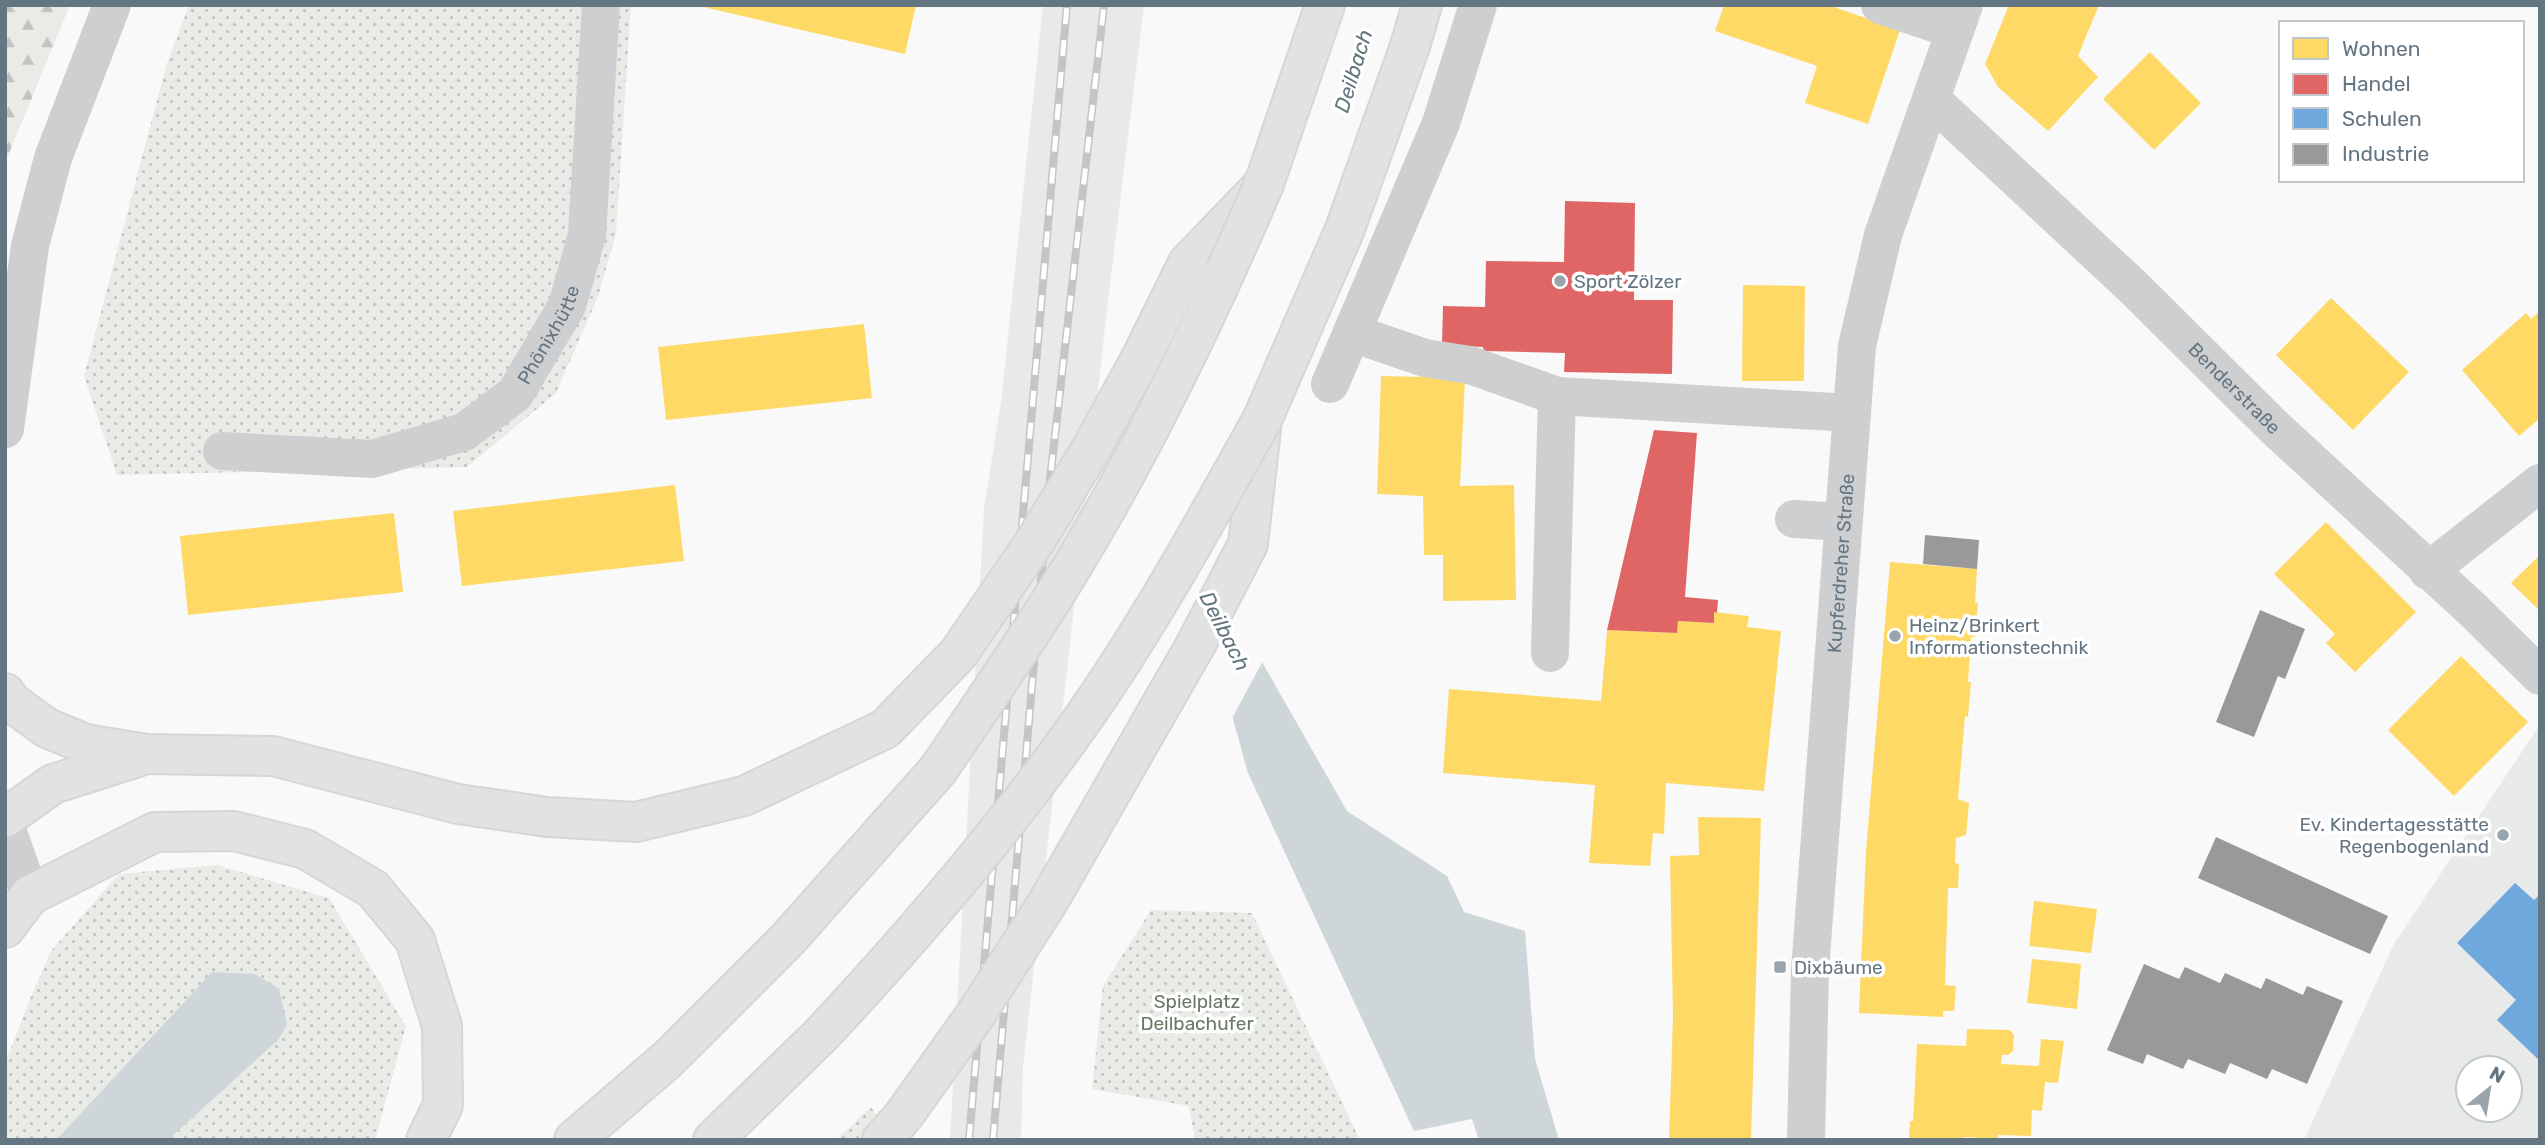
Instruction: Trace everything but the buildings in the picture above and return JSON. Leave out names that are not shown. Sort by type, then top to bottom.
[{"type":"main road","points":[[574,1140],[668,1059],[779,948],[939,770],[1073,566],[1178,376],[1264,184],[1325,5]]},
{"type":"main road","points":[[713,1140],[822,1034],[903,946],[981,853],[1090,708],[1150,615],[1262,420],[1345,229],[1422,5]]},
{"type":"main road","points":[[5,693],[11,702],[47,729],[86,744],[146,754],[272,756],[458,804],[547,817],[636,822],[744,796],[885,729],[958,654],[1034,544],[1090,452],[1188,263],[1264,184]]},
{"type":"main road","points":[[893,1127],[978,1010],[1048,902],[1195,646],[1248,544],[1262,420]]},
{"type":"main road","points":[[5,818],[53,784],[146,754]]},
{"type":"main road","points":[[5,928],[18,890],[155,832],[234,831],[305,849],[373,889],[415,940],[442,1026],[443,1105],[426,1140]]},
{"type":"street","points":[[5,429],[30,246],[53,158],[112,5]]},
{"type":"street","name":"Phönixhütte","points":[[222,451],[372,459],[464,432],[515,394],[567,306],[587,235],[601,5]]},
{"type":"street","points":[[1330,384],[1441,123],[1478,5]]},
{"type":"street","points":[[1880,5],[1959,18]]},
{"type":"street","name":"Kupferdreher Straße","points":[[1806,1140],[1810,970],[1857,346],[1883,236],[1959,18]]},
{"type":"street","name":"Benderstraße","points":[[1932,100],[2132,286],[2274,427],[2473,610],[2540,676]]},
{"type":"street","points":[[5,301],[30,246]]},
{"type":"street","points":[[1352,333],[1425,358],[1470,365],[1556,396],[1852,413]]},
{"type":"street","points":[[1550,653],[1556,396]]},
{"type":"street","points":[[2428,571],[2540,483]]},
{"type":"street","points":[[1794,519],[1842,523]]},
{"type":"street","points":[[5,824],[18,890]]},
{"type":"shaded area","points":[[1043,5],[1144,5],[1107,309],[1023,1067],[1021,1140],[950,1140],[984,508],[1001,402]]},
{"type":"shaded area","name":"Ev. Kindertagesstätte Regenbogenland","points":[[2539,726],[2540,1140],[2304,1140],[2394,944]]},
{"type":"green space","points":[[5,5],[70,5],[5,163]]},
{"type":"green space","points":[[189,5],[631,5],[616,233],[598,297],[556,393],[467,467],[117,475],[84,376],[167,63]]},
{"type":"green space","points":[[217,865],[329,898],[406,1026],[375,1140],[168,1140],[278,1039],[287,1024],[212,972],[56,1140],[5,1140],[5,1063],[51,951],[119,874]]},
{"type":"green space","name":"Spielplatz Deilbachufer","points":[[1151,910],[1252,913],[1360,1140],[1195,1140],[1189,1106],[1092,1089],[1103,986]]},
{"type":"green space","points":[[871,1107],[877,1116],[859,1140],[836,1140]]},
{"type":"water","name":"Deilbach","points":[[1308,248],[1246,634],[1347,811],[1447,876],[1464,912],[1525,931],[1535,1059],[1559,1140],[1479,1140],[1472,1119],[1414,1131],[1248,773],[1178,521]]},
{"type":"water","points":[[212,972],[255,974],[279,989],[287,1024],[279,1039],[168,1140],[56,1140]]},
{"type":"pier","points":[[1337,5],[1392,5],[1312,248],[1249,634],[1264,659],[1230,722],[1175,521],[1257,251]]},
{"type":"railway","points":[[969,1140],[1067,5]]},
{"type":"railway","points":[[993,1140],[1049,488],[1104,5]]},
{"type":"place","name":"Sport Zölzer","points":[[1560,281]]},
{"type":"place","name":"Heinz/Brinkert Informationstechnik","points":[[1895,636]]},
{"type":"place","name":"Ev. Kindertagesstätte Regenbogenland","points":[[2503,835]]},
{"type":"place","name":"Dixbäume","points":[[1780,967]]}]
